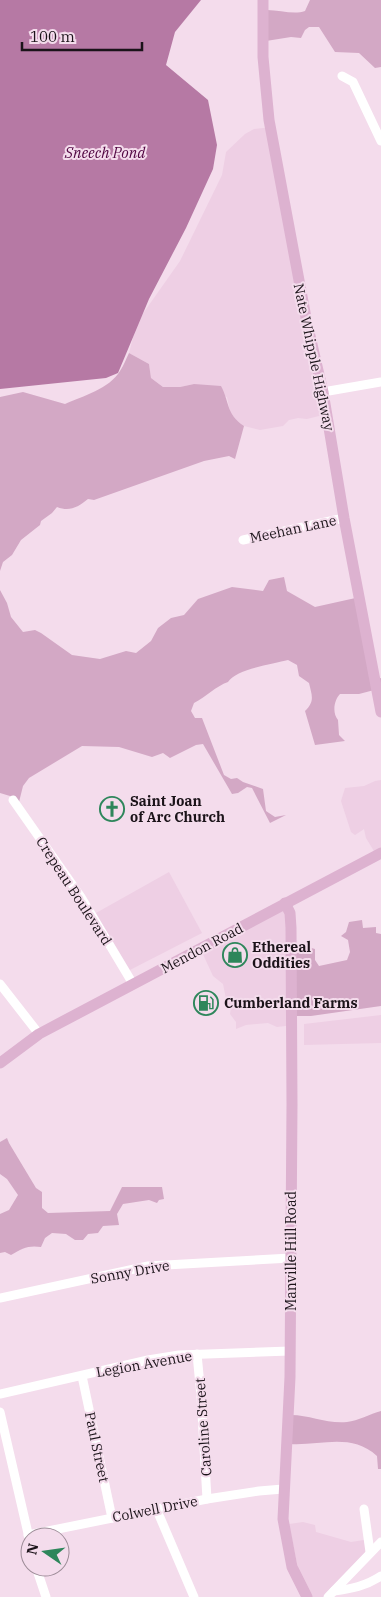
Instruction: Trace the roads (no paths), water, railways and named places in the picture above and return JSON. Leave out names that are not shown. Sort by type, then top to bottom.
[{"type":"main road","name":"Nate Whipple Highway","points":[[263,0],[263,57],[269,120],[307,324],[323,392],[344,518],[381,712]]},
{"type":"main road","name":"Mendon Road","points":[[0,1063],[39,1034],[381,853]]},
{"type":"main road","name":"Manville Hill Road","points":[[285,903],[290,912],[292,972],[290,1351],[283,1518],[289,1556],[306,1597]]},
{"type":"street","points":[[342,76],[353,82],[381,141]]},
{"type":"street","points":[[323,392],[381,382]]},
{"type":"street","name":"Meehan Lane","points":[[243,540],[344,518]]},
{"type":"street","name":"Crepeau Boulevard","points":[[13,800],[81,897],[132,984]]},
{"type":"street","points":[[0,984],[39,1034]]},
{"type":"street","name":"Sonny Drive","points":[[0,1298],[148,1266],[291,1258]]},
{"type":"street","name":"Legion Avenue","points":[[0,1394],[148,1360],[197,1354],[290,1351]]},
{"type":"street","name":"Caroline Street","points":[[197,1354],[207,1499]]},
{"type":"street","name":"Paul Street","points":[[82,1376],[112,1518]]},
{"type":"street","points":[[0,1412],[26,1527]]},
{"type":"street","name":"Colwell Drive","points":[[70,1528],[156,1508],[259,1491],[283,1489]]},
{"type":"street","points":[[156,1508],[193,1597]]},
{"type":"street","points":[[364,1509],[370,1552]]},
{"type":"street","points":[[331,1594],[381,1542]]},
{"type":"street","points":[[39,1577],[46,1597]]},
{"type":"street","points":[[331,1594],[378,1580]]},
{"type":"water","name":"Sneech Pond","points":[[0,0],[201,0],[175,32],[166,65],[208,100],[217,145],[213,169],[186,228],[149,299],[118,373],[106,378],[0,389]]},
{"type":"place","name":"Saint Joan of Arc Church","points":[[112,809]]},
{"type":"place","name":"Ethereal Oddities","points":[[235,955]]},
{"type":"place","name":"Cumberland Farms","points":[[206,1003]]}]
